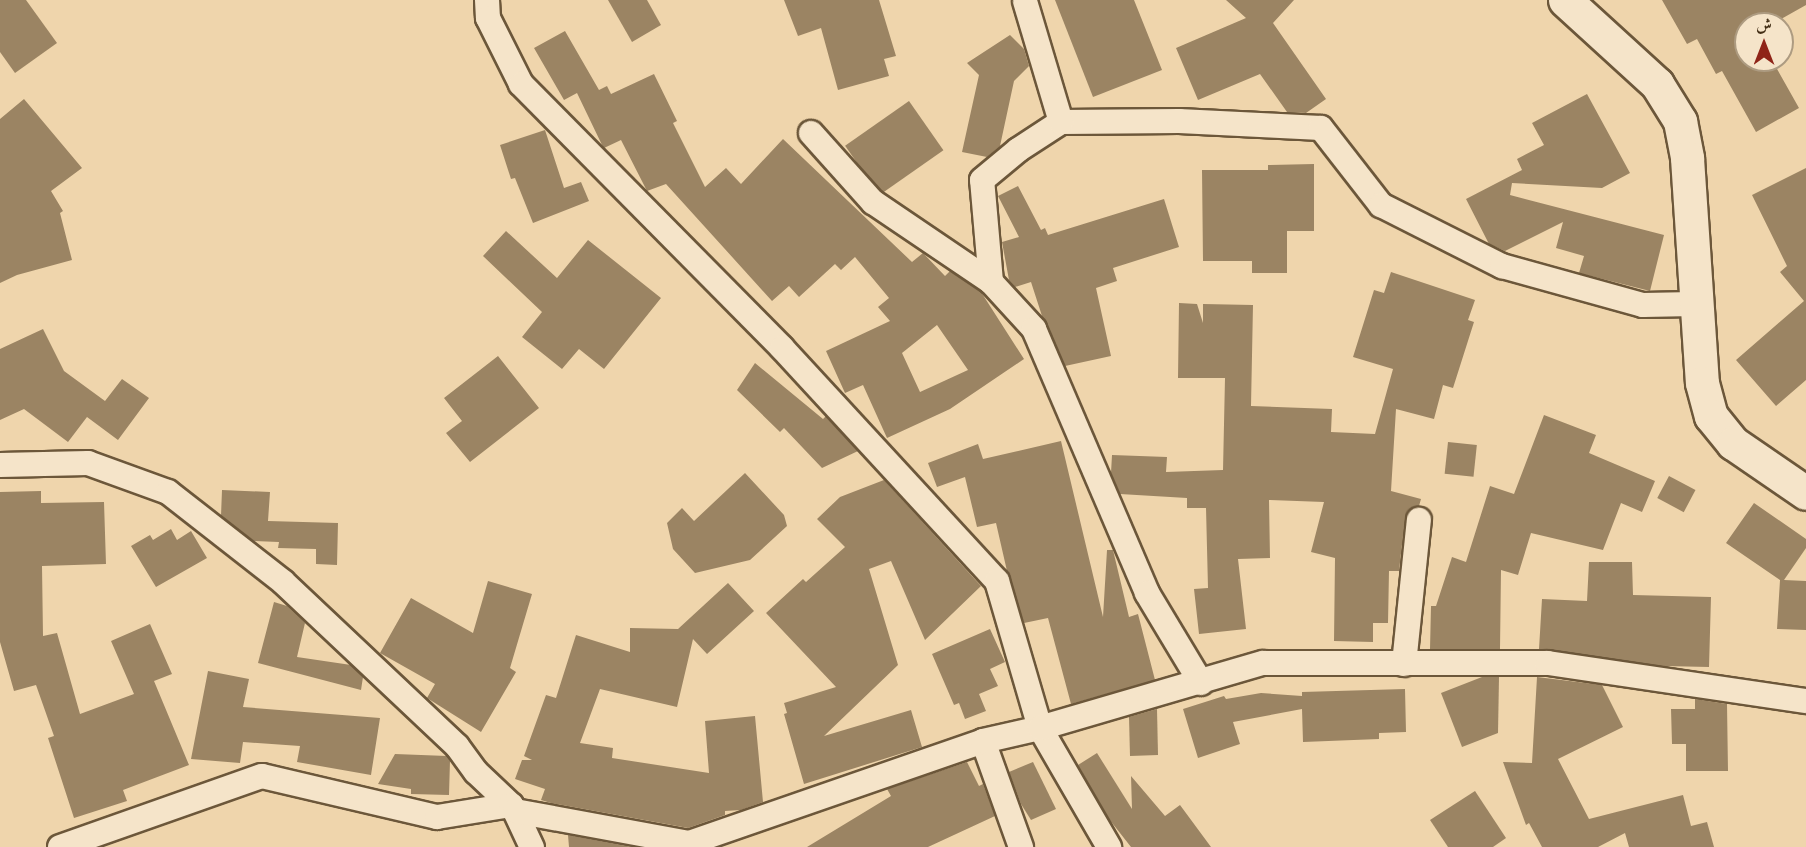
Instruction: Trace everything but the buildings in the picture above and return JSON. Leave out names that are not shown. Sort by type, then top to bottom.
[{"type":"main road","points":[[1566,0],[1657,84],[1680,121],[1686,158],[1701,383],[1711,416],[1733,443],[1806,493]]},
{"type":"street","points":[[487,0],[488,18],[520,84],[790,356],[997,581],[1040,728],[1109,847]]},
{"type":"street","points":[[1025,1],[1061,122]]},
{"type":"street","points":[[991,282],[982,180],[1018,150],[1061,122],[1179,121],[1321,128],[1381,205],[1502,266],[1643,305],[1694,304]]},
{"type":"street","points":[[811,133],[873,202],[991,282],[1034,329],[1147,593],[1201,682]]},
{"type":"street","points":[[0,465],[88,463],[168,492],[284,582],[449,737],[476,772],[513,808],[532,847]]},
{"type":"street","points":[[1404,664],[1419,520]]},
{"type":"street","points":[[60,847],[262,776],[437,817],[513,808],[690,845],[983,741],[1040,728],[1263,663],[1548,663],[1806,701]]},
{"type":"street","points":[[983,741],[1021,847]]}]
